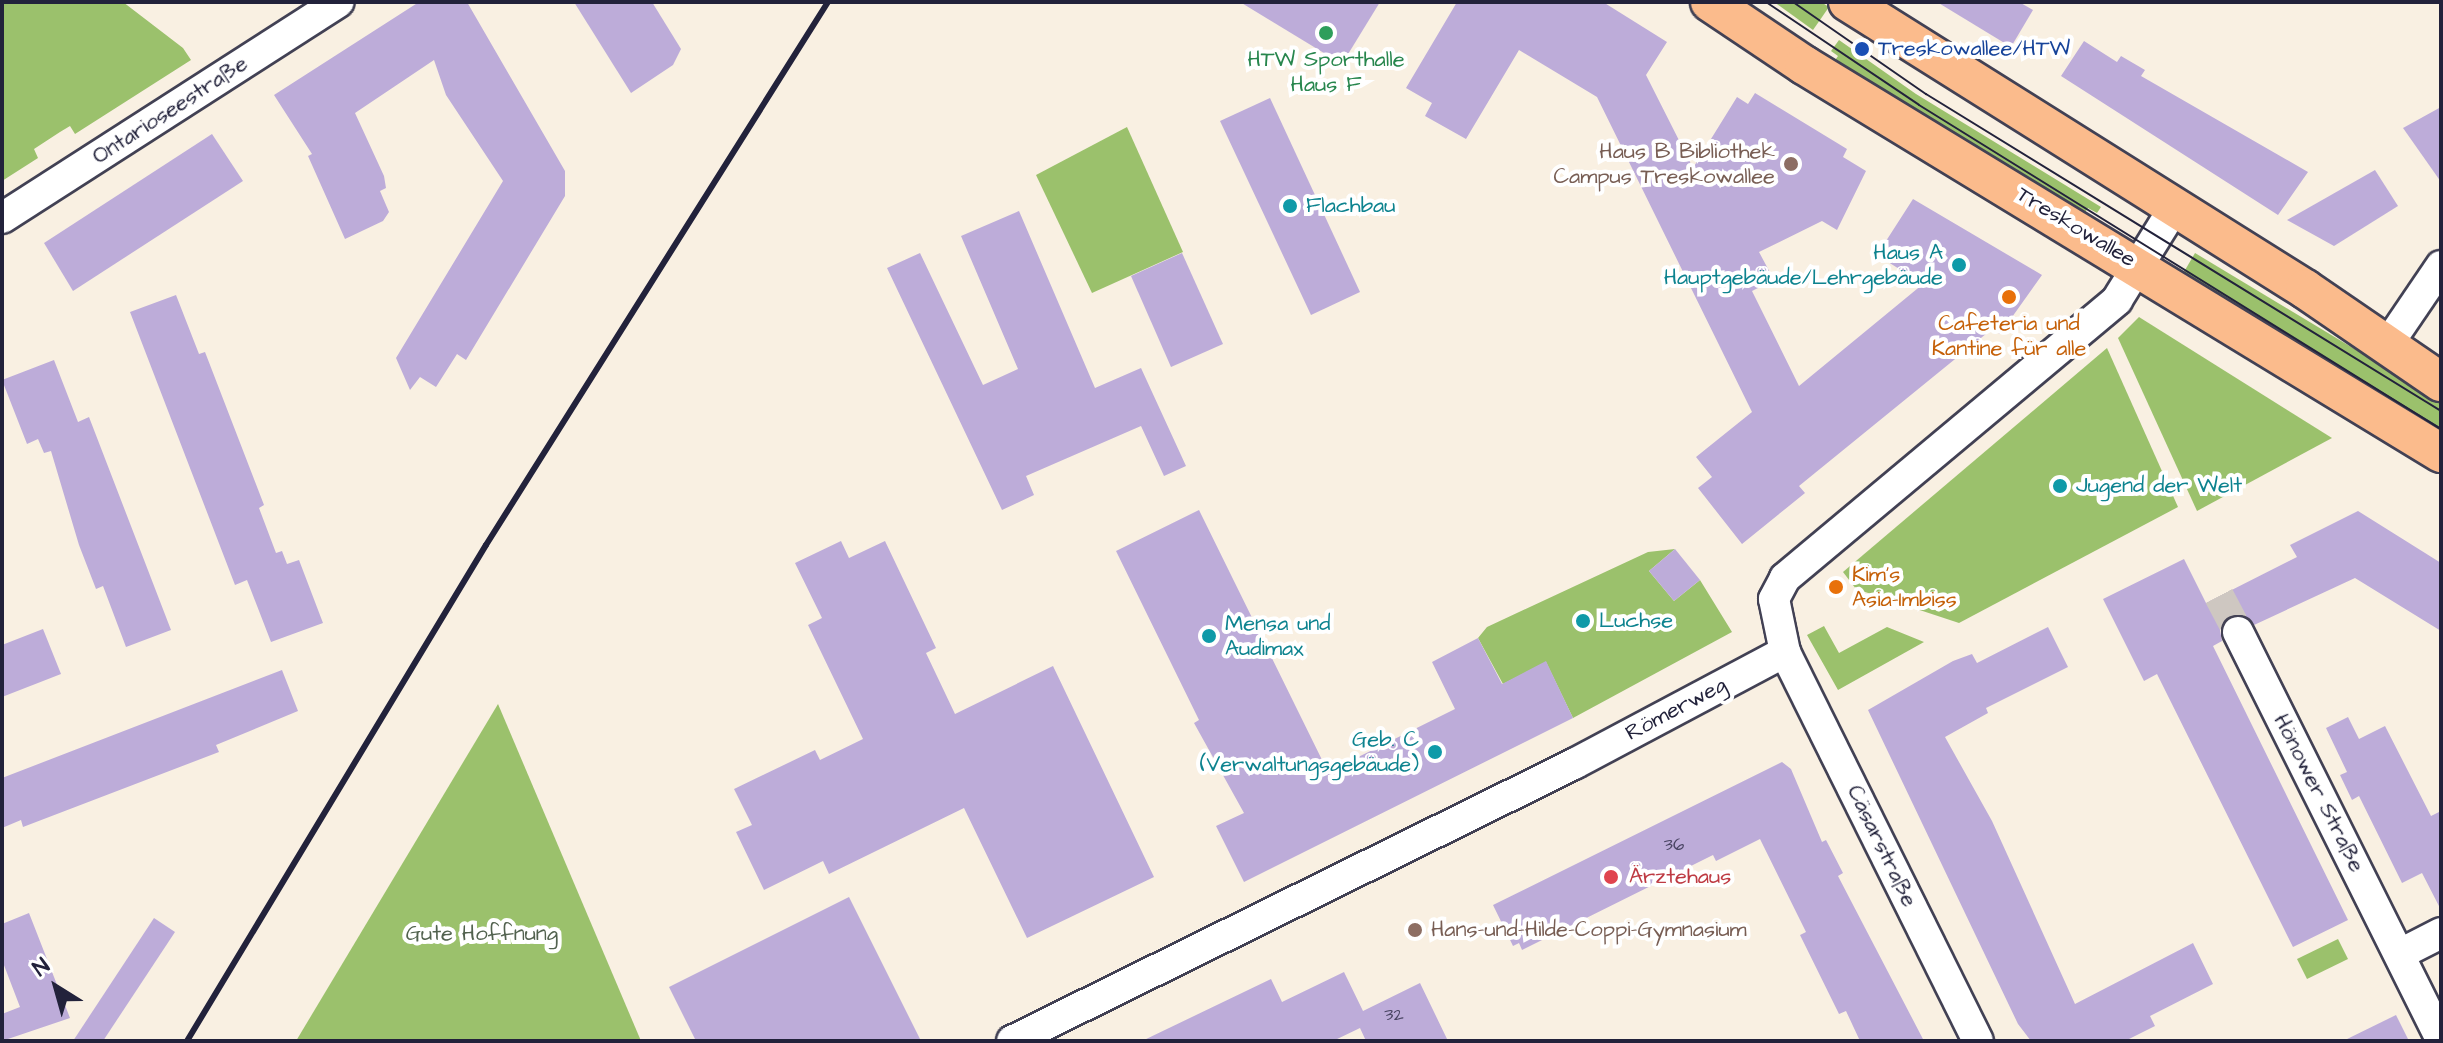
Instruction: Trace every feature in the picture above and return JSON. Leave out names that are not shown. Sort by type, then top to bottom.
[{"type":"main road","name":"Treskowallee","points":[[1710,2],[1804,65],[2138,265],[2441,453]]},
{"type":"main road","points":[[1848,2],[2305,289],[2441,382]]},
{"type":"street","name":"Ontarioseestraße","points":[[2,218],[339,2]]},
{"type":"street","points":[[1785,652],[1774,599],[1785,578],[2117,300],[2174,208]]},
{"type":"street","points":[[2386,347],[2441,266]]},
{"type":"street","name":"Hönower Straße","points":[[2238,632],[2441,1039]]},
{"type":"street","name":"Römerweg","points":[[1012,1041],[1574,764],[1785,652]]},
{"type":"street","name":"Cäsarstraße","points":[[1785,652],[1978,1041]]},
{"type":"street","points":[[2400,954],[2441,933]]},
{"type":"green space","points":[[2,2],[123,2],[183,48],[191,60],[75,134],[70,126],[60,132],[34,149],[38,158],[2,181]]},
{"type":"green space","points":[[1774,2],[1821,2],[1829,7],[1813,30]]},
{"type":"green space","points":[[1839,40],[1916,94],[2101,207],[2097,213],[2088,208],[2082,217],[1831,66],[1838,56],[1831,51]]},
{"type":"green space","points":[[1127,127],[1183,252],[1092,293],[1036,175]]},
{"type":"green space","points":[[2195,253],[2441,401],[2441,437],[2181,277]]},
{"type":"green space","points":[[2139,317],[2332,438],[2197,511],[2118,338]]},
{"type":"green space","points":[[2107,348],[2178,507],[1959,623],[1856,589],[1843,572]]},
{"type":"green space","points":[[1675,549],[1649,571],[1674,601],[1700,580],[1732,632],[1573,718],[1546,662],[1503,684],[1478,638],[1487,627],[1648,552]]},
{"type":"green space","points":[[1824,626],[1839,653],[1887,627],[1924,642],[1838,690],[1807,635]]},
{"type":"green space","name":"Gute Hoffnung","points":[[498,704],[641,1041],[296,1041]]},
{"type":"green space","points":[[2338,939],[2348,959],[2307,979],[2297,959]]},
{"type":"building","points":[[419,2],[467,2],[565,171],[565,196],[466,360],[457,354],[436,387],[420,377],[410,390],[396,358],[503,181],[446,95],[434,60],[355,113],[384,176],[386,188],[380,191],[389,212],[383,221],[345,239],[308,156],[312,154],[274,95]]},
{"type":"building","points":[[574,2],[652,2],[681,49],[673,65],[631,93]]},
{"type":"building","name":"HTW Sporthalle Haus F","points":[[1240,2],[1380,2],[1342,64]]},
{"type":"building","name":"Haus A Hauptgebäude/Lehrgebäude","points":[[1457,2],[1603,2],[1667,42],[1646,75],[1693,168],[1737,97],[1748,104],[1755,93],[1847,149],[1843,157],[1866,171],[1837,230],[1822,221],[1759,252],[1774,280],[1752,291],[1799,386],[1923,284],[1877,255],[1913,199],[2042,275],[2000,334],[1992,329],[1799,486],[1805,493],[1742,544],[1698,488],[1712,477],[1696,457],[1752,412],[1597,97],[1519,50],[1466,139],[1425,116],[1432,103],[1406,88]]},
{"type":"building","points":[[1937,2],[2019,2],[2033,10],[2011,47]]},
{"type":"building","points":[[2084,41],[2117,62],[2121,56],[2145,70],[2141,76],[2308,172],[2278,215],[2061,76]]},
{"type":"building","name":"Flachbau","points":[[1270,98],[1360,292],[1311,315],[1220,121]]},
{"type":"building","points":[[2441,107],[2441,182],[2403,128]]},
{"type":"building","points":[[212,134],[243,181],[73,291],[44,243]]},
{"type":"building","points":[[2375,170],[2398,206],[2334,246],[2287,220]]},
{"type":"building","points":[[1019,211],[1095,388],[1141,368],[1186,466],[1164,476],[1141,426],[1026,476],[1034,495],[1002,510],[887,268],[920,253],[983,385],[1018,369],[961,236]]},
{"type":"building","points":[[1182,253],[1223,344],[1171,367],[1131,276]]},
{"type":"building","points":[[176,295],[199,354],[205,352],[264,505],[259,508],[276,553],[282,551],[287,564],[299,560],[323,623],[271,642],[247,580],[235,585],[130,312]]},
{"type":"building","points":[[54,360],[78,422],[89,417],[171,630],[126,647],[103,586],[96,589],[79,545],[51,451],[44,453],[38,439],[27,444],[2,380]]},
{"type":"building","points":[[1199,510],[1328,772],[1455,709],[1432,662],[1478,638],[1502,684],[1546,661],[1573,718],[1244,882],[1216,826],[1244,813],[1194,723],[1199,720],[1116,551]]},
{"type":"building","points":[[2358,511],[2441,563],[2441,631],[2355,578],[2254,625],[2247,617],[2231,616],[2220,630],[2222,641],[2213,646],[2348,920],[2293,947],[2157,674],[2144,681],[2103,599],[2184,559],[2206,603],[2297,557],[2290,545]]},
{"type":"building","points":[[841,541],[849,558],[885,541],[936,648],[926,653],[955,714],[1053,666],[1154,877],[1027,938],[964,808],[829,874],[823,861],[764,890],[736,832],[752,825],[734,789],[815,750],[820,760],[863,739],[808,625],[822,618],[795,563]]},
{"type":"building","points":[[1675,549],[1700,580],[1674,601],[1649,571]]},
{"type":"building","points":[[2048,627],[2068,667],[1986,708],[1988,713],[1945,737],[1992,821],[2075,1004],[2193,943],[2213,984],[2150,1016],[2155,1026],[2125,1041],[2031,1041],[2018,1024],[1868,710],[1953,661],[1972,654],[1977,663]]},
{"type":"building","points":[[43,629],[61,674],[2,697],[2,645]]},
{"type":"building","points":[[282,670],[298,711],[216,745],[219,752],[23,827],[21,820],[2,828],[2,778]]},
{"type":"building","points":[[2348,717],[2359,739],[2385,726],[2431,816],[2441,811],[2441,910],[2422,873],[2402,883],[2359,796],[2352,800],[2340,775],[2347,772],[2326,728]]},
{"type":"building","points":[[1782,762],[1791,769],[1822,842],[1826,840],[1843,873],[1838,876],[1924,1041],[1860,1041],[1846,1011],[1839,1014],[1800,935],[1806,932],[1760,839],[1716,861],[1713,855],[1522,950],[1519,943],[1513,946],[1493,905]]},
{"type":"building","points":[[849,897],[921,1041],[696,1041],[669,987]]},
{"type":"building","points":[[29,913],[70,1018],[2,1041],[2,1014],[20,1007],[2,960],[2,924]]},
{"type":"building","points":[[154,918],[175,932],[103,1041],[73,1041]]},
{"type":"building","points":[[1344,972],[1363,1011],[1420,983],[1448,1041],[1366,1041],[1360,1028],[1333,1041],[1142,1041],[1271,979],[1282,1002]]},
{"type":"building","points":[[2396,1015],[2409,1041],[2343,1041]]},
{"type":"tunnel","points":[[2219,596],[2238,632]]},
{"type":"tram line","points":[[1766,2],[1919,105],[2441,429]]},
{"type":"tram line","points":[[1793,2],[1926,94],[2441,411]]},
{"type":"railway","points":[[187,1041],[486,545],[828,2]]},
{"type":"place","name":"HTW Sporthalle Haus F","points":[[1326,33]]},
{"type":"place","name":"Treskowallee/HTW","points":[[1862,49]]},
{"type":"place","name":"Haus B Bibliothek Campus Treskowallee","points":[[1791,164]]},
{"type":"place","name":"Flachbau","points":[[1290,206]]},
{"type":"place","name":"Haus A Hauptgebäude/Lehrgebäude","points":[[1959,265]]},
{"type":"place","name":"Cafeteria und Kantine für alle","points":[[2009,297]]},
{"type":"place","name":"Jugend der Welt","points":[[2060,486]]},
{"type":"place","name":"Kim's Asia-Imbiss","points":[[1836,587]]},
{"type":"place","name":"Luchse","points":[[1583,621]]},
{"type":"place","name":"Mensa und Audimax","points":[[1209,636]]},
{"type":"place","name":"Geb. C (Verwaltungsgebäude)","points":[[1435,752]]},
{"type":"place","name":"Ärztehaus","points":[[1611,877]]},
{"type":"place","name":"Hans-und-Hilde-Coppi-Gymnasium","points":[[1415,930]]}]
